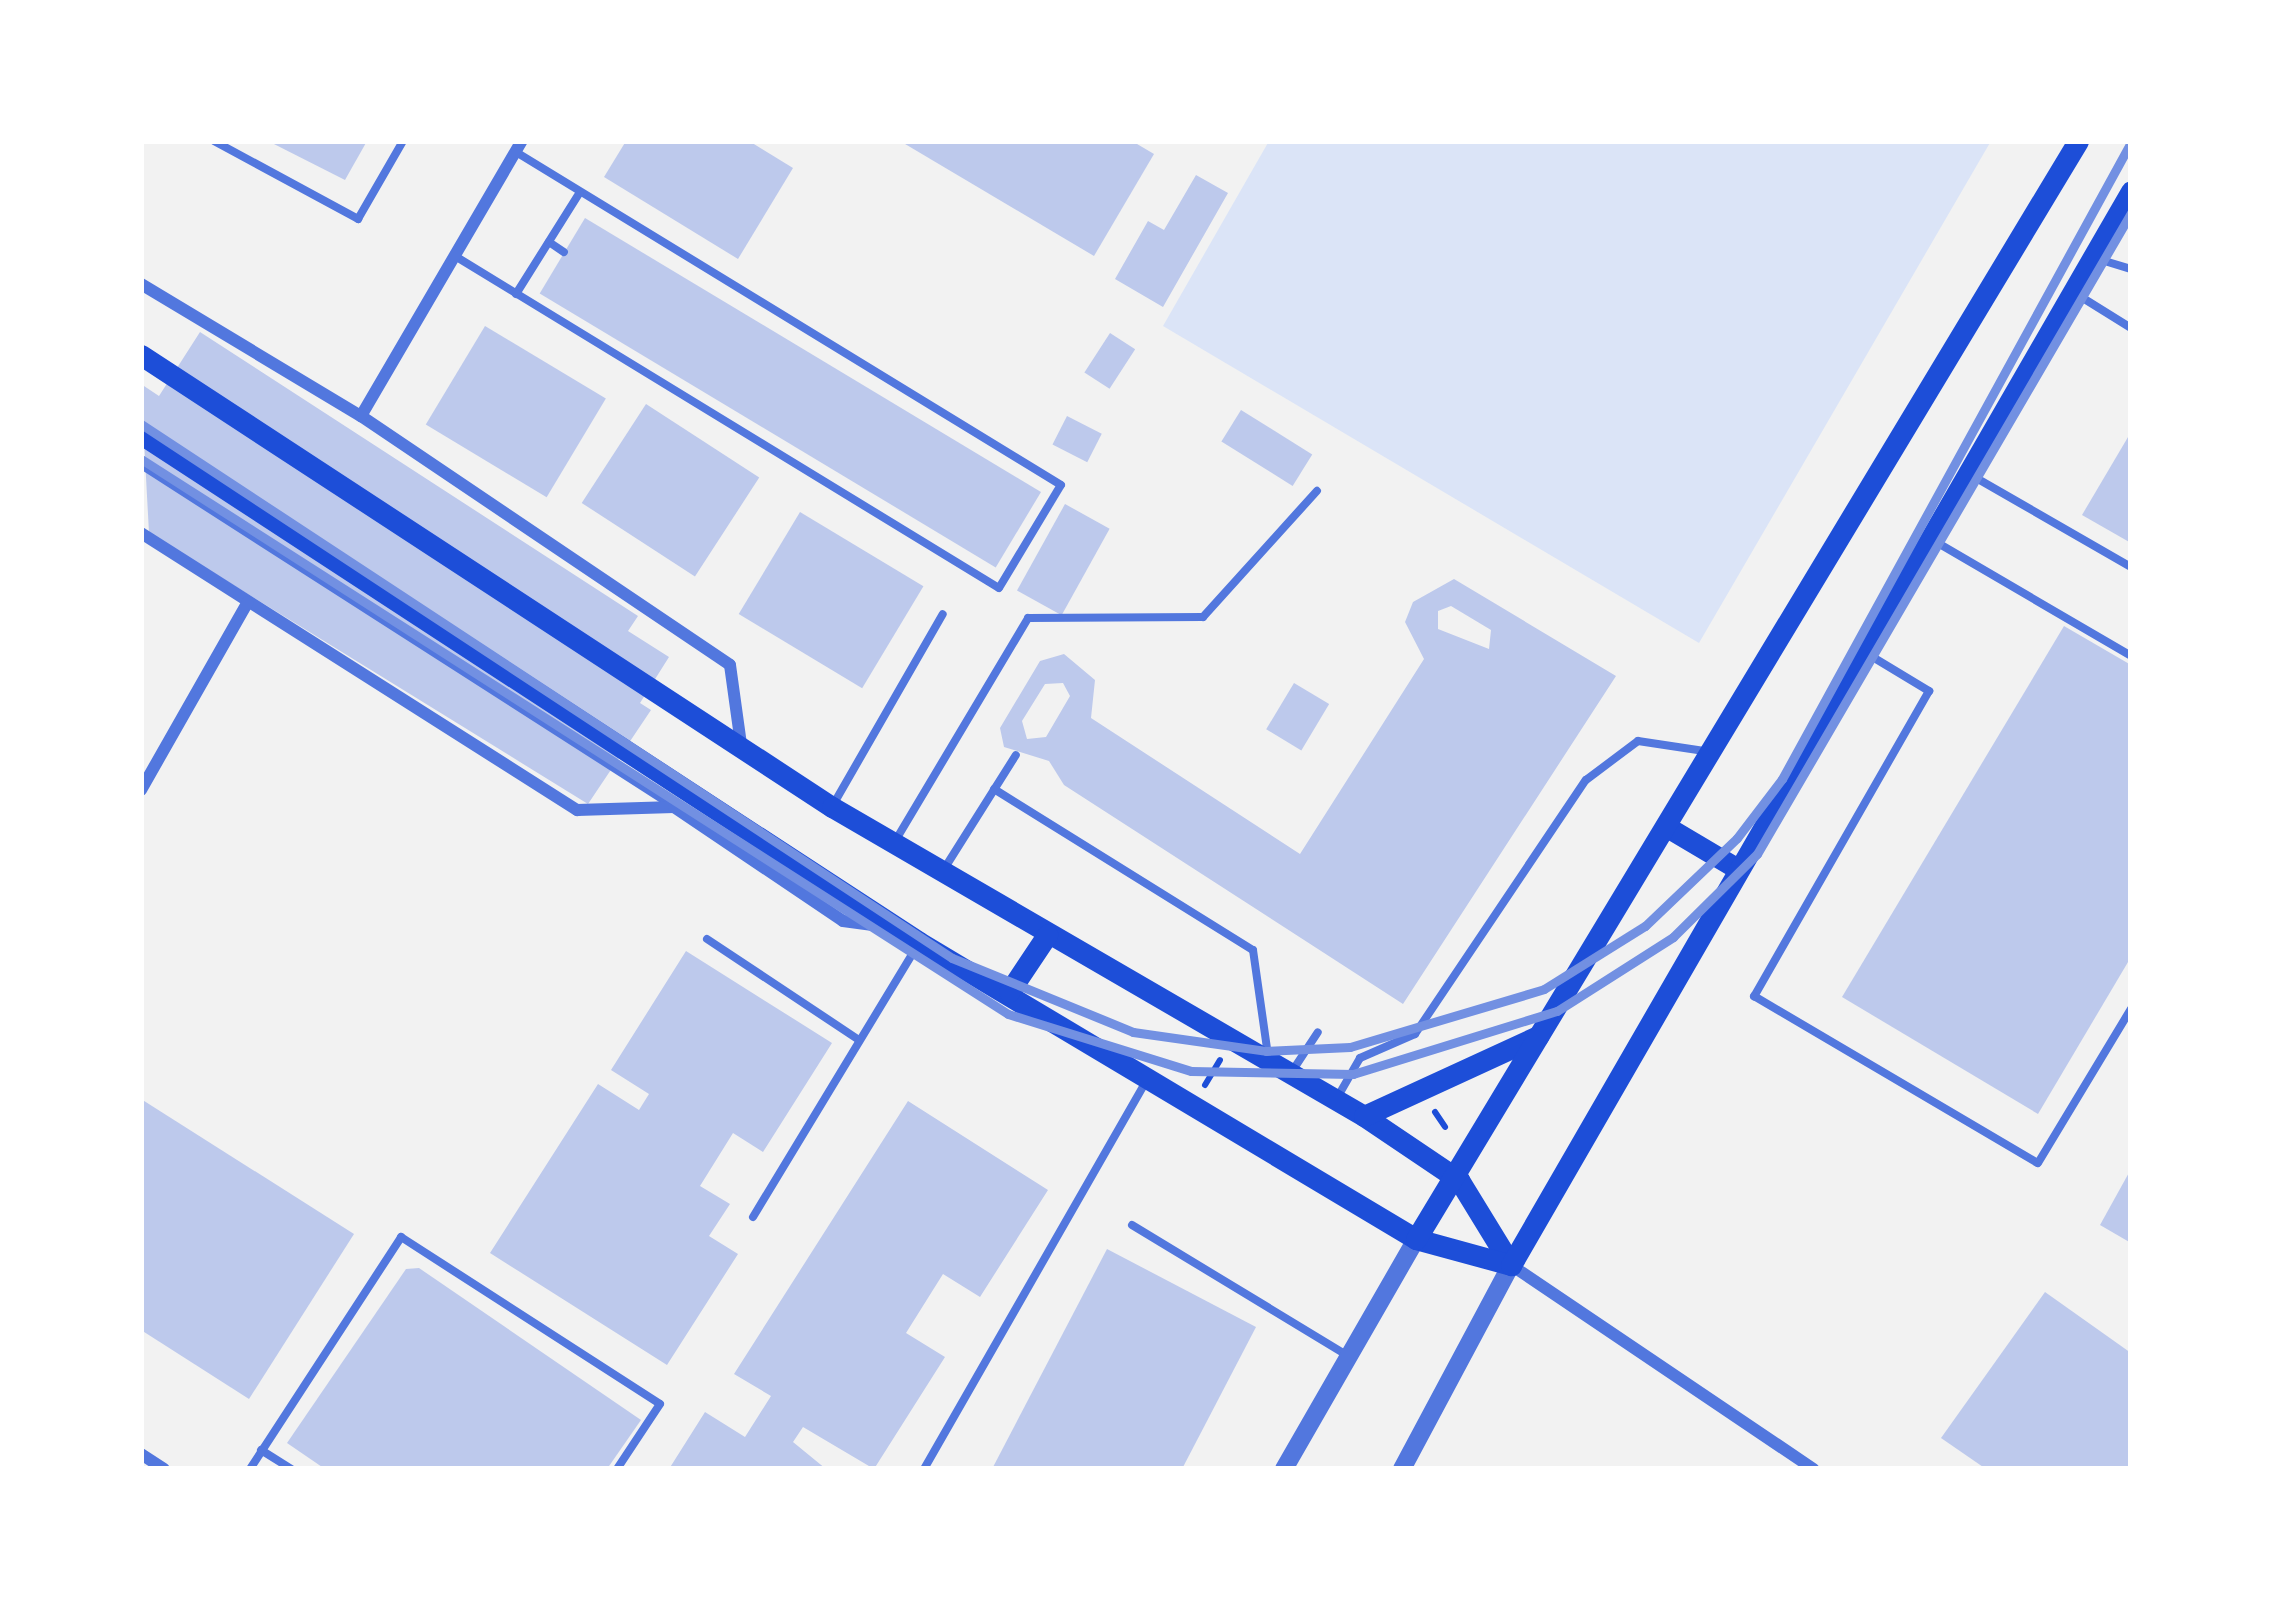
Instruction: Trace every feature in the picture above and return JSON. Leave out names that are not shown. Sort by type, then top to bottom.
[{"type":"main road","points":[[1415,1239],[1459,1180],[1540,1035],[2078,141]]},
{"type":"main road","points":[[1511,1265],[1733,866],[2131,191]]},
{"type":"main road","points":[[141,355],[832,807],[1046,934],[1268,1056],[1364,1116],[1459,1180],[1511,1265]]},
{"type":"main road","points":[[141,434],[896,928],[1415,1239],[1511,1265]]},
{"type":"main road","points":[[1667,827],[1733,866]]},
{"type":"main road","points":[[1009,992],[1046,934]]},
{"type":"main road","points":[[1364,1116],[1540,1035]]},
{"type":"street","points":[[361,416],[519,147]]},
{"type":"street","points":[[141,284],[361,416],[730,665],[740,744]]},
{"type":"street","points":[[141,533],[577,810],[674,806],[843,921],[896,928]]},
{"type":"street","points":[[141,790],[248,602]]},
{"type":"street","points":[[1284,1469],[1415,1239]]},
{"type":"street","points":[[1402,1469],[1511,1265],[1814,1469]]},
{"type":"street","points":[[141,1454],[164,1469]]},
{"type":"lane","points":[[214,141],[358,219],[403,141]]},
{"type":"lane","points":[[454,256],[999,588],[1061,485],[580,192],[519,147]]},
{"type":"lane","points":[[517,294],[580,192]]},
{"type":"lane","points":[[549,242],[564,252]]},
{"type":"lane","points":[[2093,256],[2131,268]]},
{"type":"lane","points":[[2072,291],[2131,328]]},
{"type":"lane","points":[[141,465],[674,806]]},
{"type":"lane","points":[[1963,470],[2131,568]]},
{"type":"lane","points":[[893,844],[1028,618],[1203,617],[1317,490]]},
{"type":"lane","points":[[1925,535],[2131,656]]},
{"type":"lane","points":[[832,807],[944,614]]},
{"type":"lane","points":[[1860,649],[1929,691],[1754,996],[2038,1163],[2131,1010]]},
{"type":"lane","points":[[1337,1099],[1360,1058],[1415,1034],[1586,780],[1638,741],[1711,752]]},
{"type":"lane","points":[[942,873],[1016,755]]},
{"type":"lane","points":[[994,789],[1253,950],[1268,1056]]},
{"type":"lane","points":[[707,939],[859,1040]]},
{"type":"lane","points":[[753,1217],[920,942]]},
{"type":"lane","points":[[1292,1071],[1318,1032]]},
{"type":"lane","points":[[924,1469],[1149,1078]]},
{"type":"lane","points":[[1132,1225],[1349,1357]]},
{"type":"lane","points":[[250,1469],[400,1237],[660,1404],[617,1469]]},
{"type":"lane","points":[[261,1450],[291,1469]]},
{"type":"path","points":[[1205,1086],[1221,1057]]},
{"type":"shaded area","points":[[1269,141],[1991,141],[1699,643],[1163,326]]},
{"type":"building","points":[[268,141],[367,141],[345,180]]},
{"type":"building","points":[[626,141],[749,141],[793,168],[738,259],[604,177]]},
{"type":"building","points":[[900,141],[1132,141],[1154,154],[1094,256]]},
{"type":"building","points":[[1196,175],[1228,193],[1163,307],[1115,279],[1148,221],[1164,230]]},
{"type":"building","points":[[585,218],[1041,492],[996,567],[540,293]]},
{"type":"building","points":[[485,326],[606,399],[547,497],[426,425]]},
{"type":"building","points":[[200,332],[638,616],[628,631],[669,657],[640,703],[651,710],[588,804],[149,533],[141,384],[159,396]]},
{"type":"building","points":[[1110,333],[1135,349],[1110,389],[1084,372]]},
{"type":"building","points":[[646,404],[759,478],[695,576],[582,503]]},
{"type":"building","points":[[1241,410],[1312,455],[1293,486],[1221,441]]},
{"type":"building","points":[[1067,416],[1102,434],[1087,462],[1052,445]]},
{"type":"building","points":[[2131,432],[2131,543],[2082,515]]},
{"type":"building","points":[[1065,504],[1110,529],[1062,615],[1017,591]]},
{"type":"building","points":[[800,512],[923,586],[862,688],[739,614]]},
{"type":"building","points":[[1454,579],[1616,676],[1403,1004],[1064,785],[1049,761],[1004,747],[1000,728],[1040,661],[1064,654],[1095,680],[1091,718],[1300,854],[1424,659],[1405,622],[1413,602]],"holes":[[[1451,606],[1491,630],[1489,649],[1438,629],[1438,611]],[[1063,683],[1070,696],[1046,737],[1027,739],[1022,721],[1045,684]]]},
{"type":"building","points":[[2064,626],[2131,665],[2131,957],[2038,1114],[1842,997]]},
{"type":"building","points":[[1294,683],[1329,704],[1301,750],[1266,729]]},
{"type":"building","points":[[686,951],[832,1043],[763,1152],[733,1133],[700,1186],[730,1204],[709,1236],[738,1254],[667,1365],[490,1253],[598,1084],[639,1110],[649,1094],[611,1070]]},
{"type":"building","points":[[141,1099],[354,1234],[249,1399],[141,1330]]},
{"type":"building","points":[[908,1101],[1048,1190],[980,1297],[943,1274],[906,1333],[945,1357],[874,1469],[803,1427],[793,1442],[826,1469],[669,1469],[705,1412],[745,1437],[771,1396],[734,1374]]},
{"type":"building","points":[[2131,1169],[2131,1243],[2100,1225]]},
{"type":"building","points":[[1107,1249],[1256,1327],[1182,1469],[992,1469]]},
{"type":"building","points":[[419,1268],[641,1420],[607,1469],[325,1469],[287,1443],[406,1269]]},
{"type":"building","points":[[2045,1292],[2131,1353],[2131,1469],[1986,1469],[1941,1438]]},
{"type":"railway","points":[[141,424],[952,958],[1133,1032],[1266,1051],[1350,1047],[1544,989],[1645,926],[1737,838],[1782,779],[2131,142]]},
{"type":"railway","points":[[141,459],[1008,1014],[1191,1071],[1353,1074],[1557,1011],[1673,937],[1757,854],[2131,213]]}]
